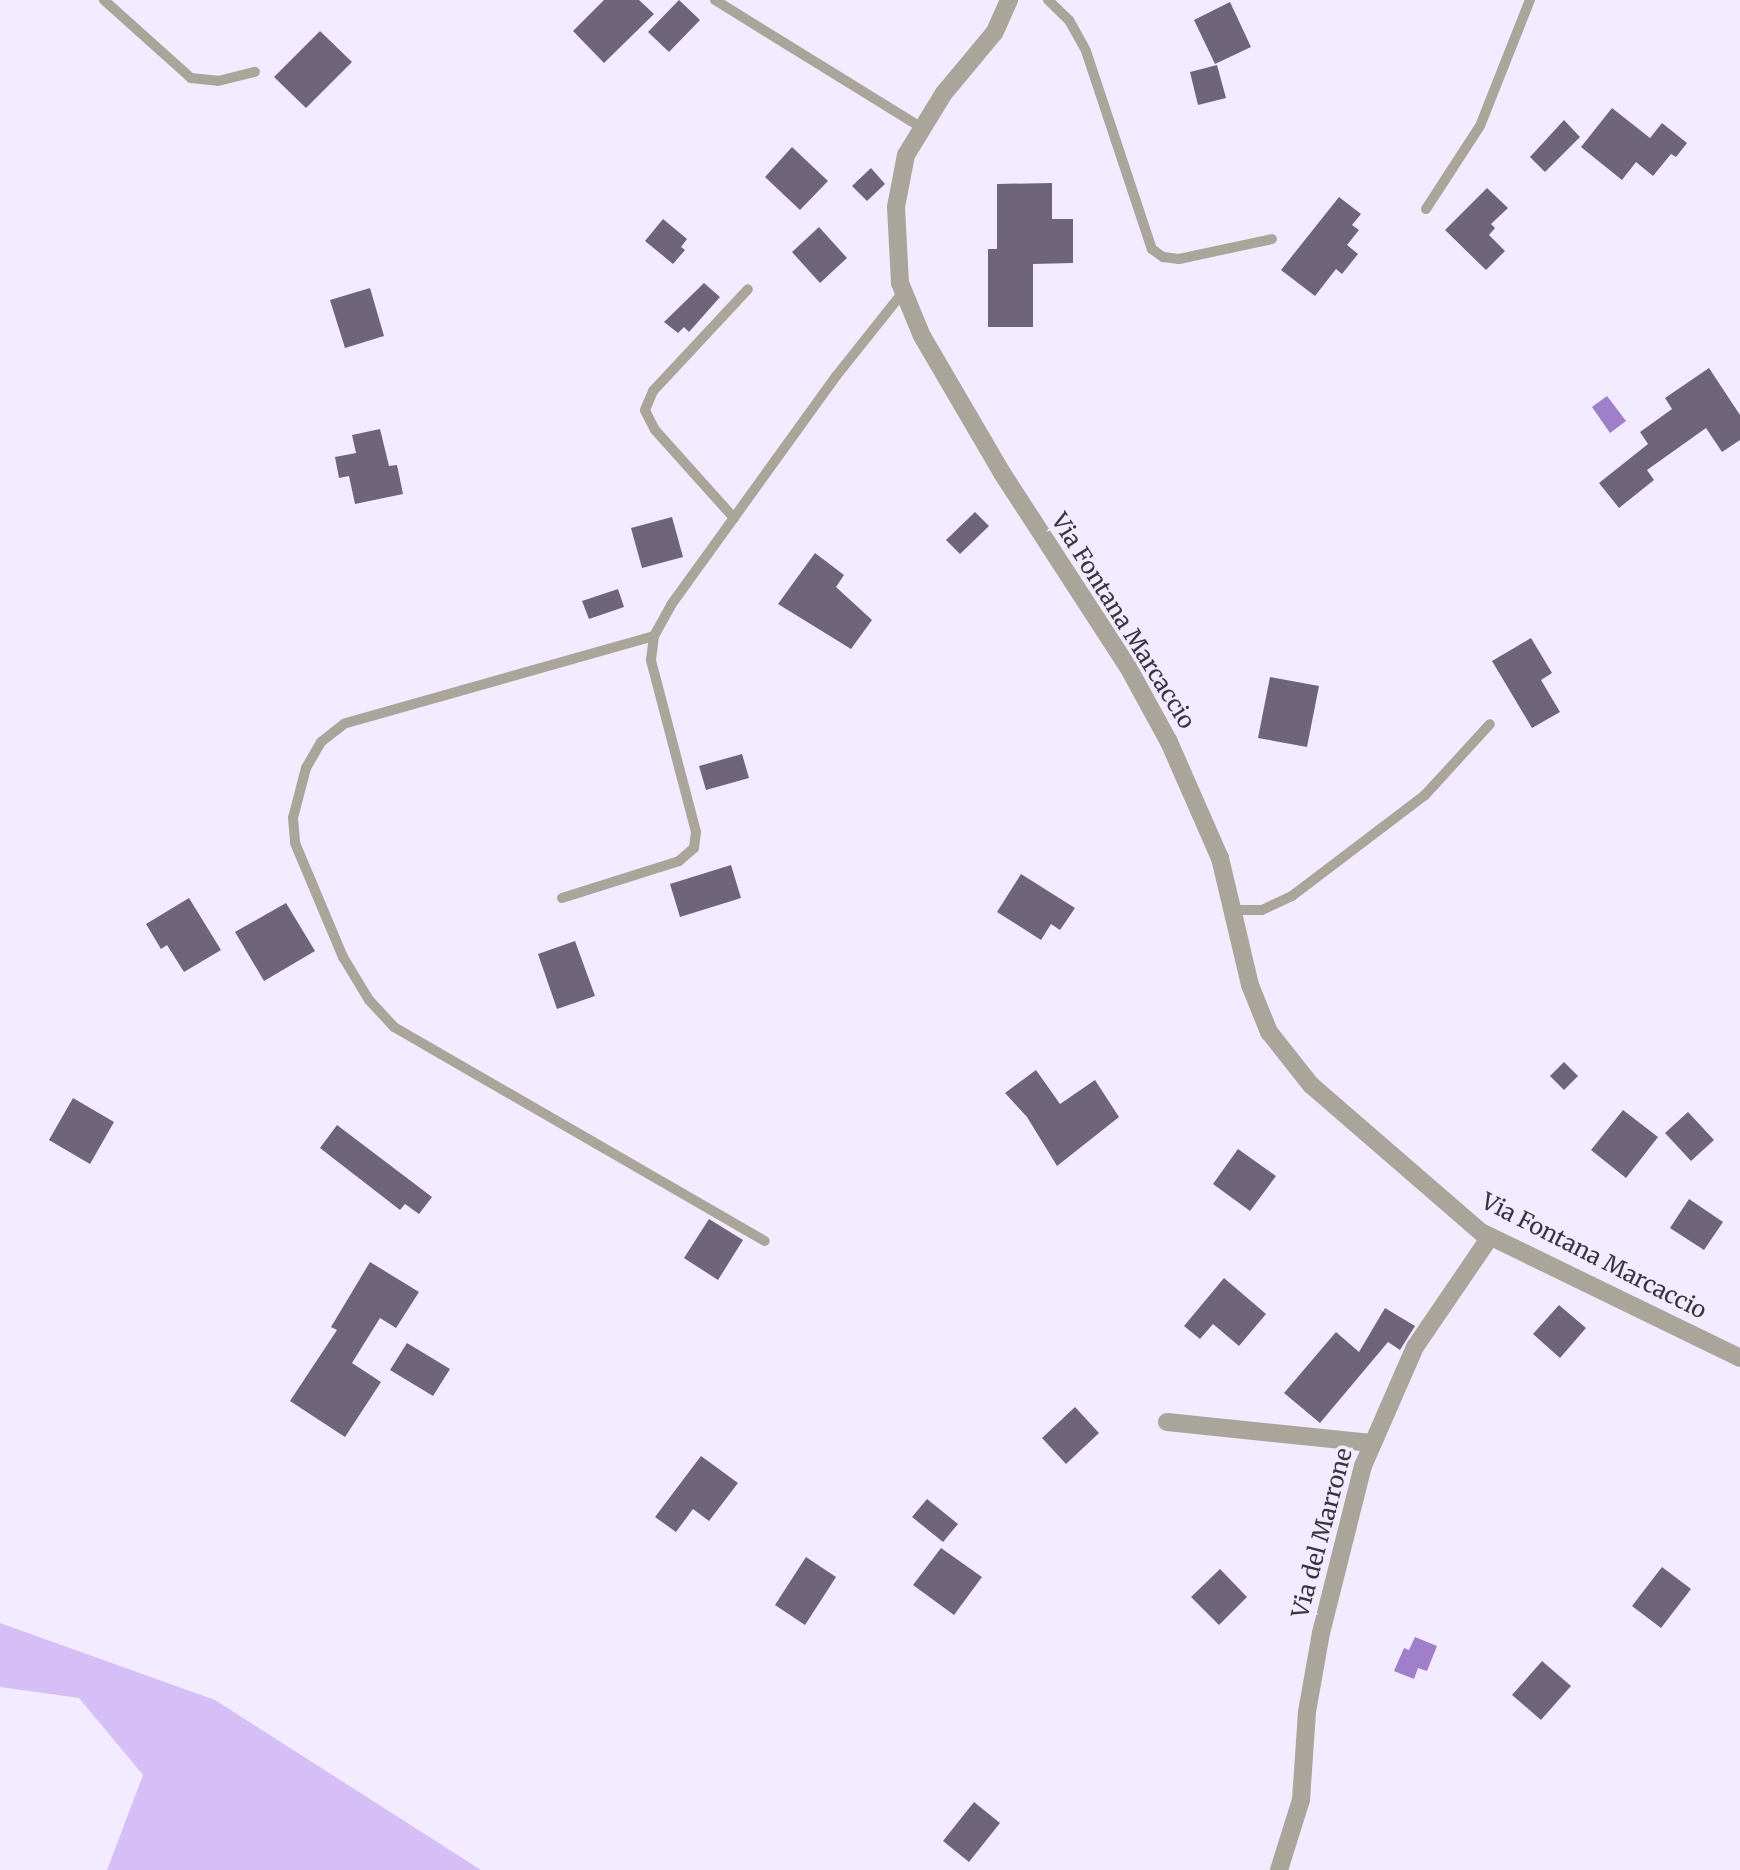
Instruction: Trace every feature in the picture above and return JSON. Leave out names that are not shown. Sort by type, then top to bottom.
[{"type":"street","name":"Via Fontana Marcaccio","points":[[1009,0],[994,33],[921,127],[906,155],[898,194],[897,254],[903,292],[922,336],[1002,474],[1161,726],[1210,831],[1235,910],[1254,996],[1291,1064],[1441,1201],[1490,1237],[1740,1358]]},
{"type":"street","name":"Via del Marrone","points":[[1279,1870],[1301,1800],[1307,1712],[1324,1618],[1371,1443],[1415,1347],[1490,1237]]},
{"type":"street","points":[[1167,1422],[1371,1443]]},
{"type":"lane","points":[[104,0],[191,78],[218,81],[255,72]]},
{"type":"lane","points":[[715,0],[921,127]]},
{"type":"lane","points":[[1048,0],[1069,20],[1086,51],[1152,249],[1163,257],[1179,259],[1272,239]]},
{"type":"lane","points":[[1426,209],[1480,126],[1530,0]]},
{"type":"lane","points":[[734,518],[655,430],[645,410],[653,391],[748,289]]},
{"type":"lane","points":[[562,898],[680,861],[696,843],[651,660],[654,636],[666,613],[734,518],[903,292]]},
{"type":"lane","points":[[654,636],[344,724],[310,759],[295,806],[293,831],[302,866],[343,957],[362,990],[394,1027],[765,1241]]},
{"type":"lane","points":[[1235,910],[1262,910],[1292,896],[1425,795],[1490,724]]},
{"type":"shaded area","points":[[1607,396],[1626,421],[1610,433],[1592,407]]},
{"type":"shaded area","points":[[0,1623],[215,1700],[481,1870],[107,1870],[143,1775],[79,1698],[0,1687]]},
{"type":"shaded area","points":[[1415,1637],[1437,1646],[1427,1671],[1418,1668],[1414,1679],[1394,1671],[1404,1648],[1409,1650]]},
{"type":"building","points":[[604,0],[639,0],[654,14],[604,63],[573,31]]},
{"type":"building","points":[[679,0],[700,20],[669,52],[648,32]]},
{"type":"building","points":[[1230,2],[1251,47],[1215,64],[1194,20]]},
{"type":"building","points":[[320,31],[352,62],[306,108],[274,77]]},
{"type":"building","points":[[1217,65],[1226,98],[1198,105],[1190,72]]},
{"type":"building","points":[[1612,108],[1650,138],[1662,123],[1687,143],[1676,157],[1671,154],[1653,176],[1636,162],[1622,180],[1581,147]]},
{"type":"building","points":[[1564,120],[1580,137],[1545,172],[1530,157]]},
{"type":"building","points":[[792,147],[828,181],[800,210],[765,177]]},
{"type":"building","points":[[871,168],[885,184],[867,201],[852,186]]},
{"type":"building","points":[[1052,183],[1052,219],[1073,219],[1073,263],[1033,264],[1033,327],[988,327],[988,249],[997,249],[997,184]]},
{"type":"building","points":[[1487,188],[1508,208],[1491,224],[1495,228],[1489,235],[1505,251],[1486,270],[1445,230]]},
{"type":"building","points":[[1339,197],[1361,214],[1352,225],[1359,230],[1347,245],[1358,254],[1342,274],[1336,269],[1315,296],[1281,270]]},
{"type":"building","points":[[663,219],[687,239],[681,247],[685,250],[673,264],[645,241]]},
{"type":"building","points":[[819,227],[847,258],[820,283],[792,252]]},
{"type":"building","points":[[704,283],[720,297],[689,332],[684,327],[678,333],[664,322]]},
{"type":"building","points":[[370,288],[384,336],[345,348],[330,300]]},
{"type":"building","points":[[1709,368],[1740,415],[1740,440],[1722,452],[1706,428],[1647,470],[1654,480],[1619,508],[1599,483],[1648,444],[1640,432],[1672,409],[1665,398]]},
{"type":"building","points":[[380,429],[389,466],[397,465],[403,494],[355,504],[349,476],[339,478],[335,457],[356,453],[352,435]]},
{"type":"building","points":[[975,512],[989,526],[960,554],[946,540]]},
{"type":"building","points":[[672,517],[683,557],[642,568],[631,528]]},
{"type":"building","points":[[815,553],[844,575],[836,587],[872,620],[851,649],[778,604]]},
{"type":"building","points":[[618,589],[624,607],[589,619],[582,601]]},
{"type":"building","points":[[1531,638],[1552,673],[1541,680],[1560,712],[1532,728],[1492,661]]},
{"type":"building","points":[[1270,677],[1319,686],[1307,747],[1258,738]]},
{"type":"building","points":[[742,754],[749,778],[706,790],[699,766]]},
{"type":"building","points":[[731,865],[741,898],[680,917],[670,884]]},
{"type":"building","points":[[1021,874],[1075,908],[1060,930],[1051,924],[1041,940],[997,912]]},
{"type":"building","points":[[189,898],[221,950],[184,972],[167,945],[161,949],[146,924]]},
{"type":"building","points":[[286,903],[315,951],[264,981],[235,932]]},
{"type":"building","points":[[575,941],[595,996],[557,1009],[538,954]]},
{"type":"building","points":[[1564,1062],[1578,1076],[1564,1090],[1550,1076]]},
{"type":"building","points":[[1036,1070],[1060,1104],[1095,1080],[1119,1117],[1057,1166],[1027,1117],[1005,1093]]},
{"type":"building","points":[[73,1098],[114,1122],[90,1164],[49,1140]]},
{"type":"building","points":[[1623,1110],[1658,1137],[1626,1178],[1591,1150]]},
{"type":"building","points":[[1688,1112],[1714,1140],[1691,1161],[1665,1133]]},
{"type":"building","points":[[337,1125],[432,1197],[419,1214],[405,1204],[400,1210],[320,1148]]},
{"type":"building","points":[[1238,1149],[1276,1176],[1250,1211],[1213,1184]]},
{"type":"building","points":[[1689,1199],[1723,1222],[1704,1250],[1670,1228]]},
{"type":"building","points":[[709,1219],[743,1240],[718,1280],[684,1258]]},
{"type":"building","points":[[370,1262],[419,1292],[396,1328],[380,1318],[352,1363],[381,1382],[345,1437],[290,1401],[337,1330],[331,1327]]},
{"type":"building","points":[[1224,1278],[1266,1314],[1239,1346],[1213,1324],[1200,1339],[1184,1326]]},
{"type":"building","points":[[1559,1305],[1586,1328],[1560,1358],[1533,1334]]},
{"type":"building","points":[[1385,1308],[1415,1326],[1400,1350],[1388,1342],[1320,1423],[1284,1393],[1336,1332],[1359,1352]]},
{"type":"building","points":[[407,1343],[450,1369],[433,1396],[390,1370]]},
{"type":"building","points":[[1075,1407],[1099,1433],[1066,1464],[1042,1438]]},
{"type":"building","points":[[701,1456],[738,1483],[709,1521],[693,1509],[676,1532],[655,1517]]},
{"type":"building","points":[[927,1499],[958,1524],[943,1542],[912,1517]]},
{"type":"building","points":[[941,1548],[982,1577],[954,1615],[913,1585]]},
{"type":"building","points":[[806,1557],[836,1577],[805,1625],[775,1605]]},
{"type":"building","points":[[1662,1567],[1691,1589],[1661,1628],[1632,1606]]},
{"type":"building","points":[[1220,1569],[1247,1597],[1219,1625],[1191,1597]]},
{"type":"building","points":[[1542,1661],[1571,1686],[1541,1720],[1512,1695]]},
{"type":"building","points":[[974,1802],[1000,1823],[969,1862],[943,1841]]}]
